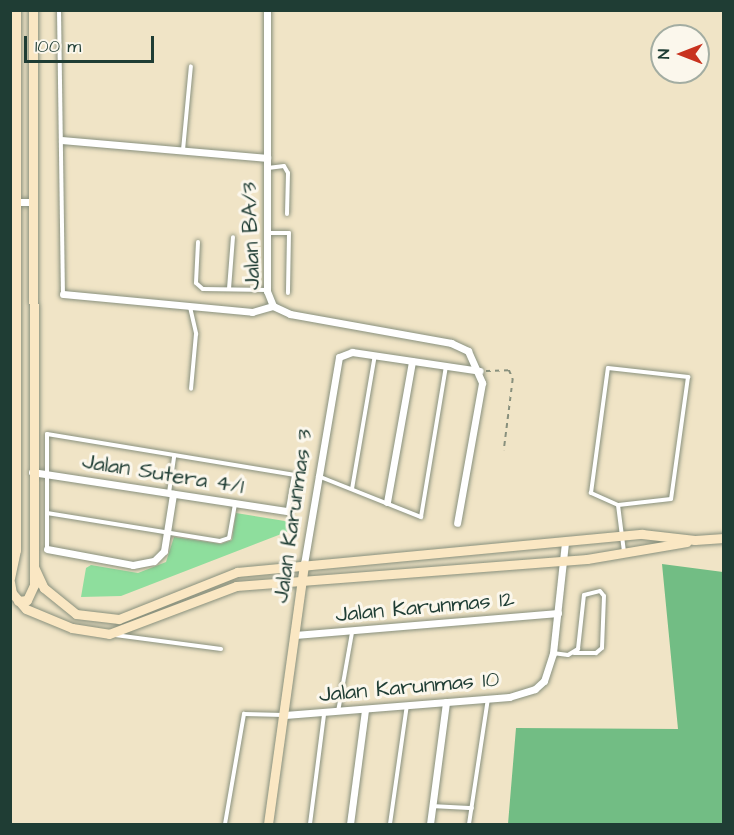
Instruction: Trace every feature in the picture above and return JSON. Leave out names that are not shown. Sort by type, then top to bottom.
[{"type":"street","points":[[16,10],[13,202],[16,550],[10,580],[18,601],[26,609],[72,628],[109,634],[236,586],[625,555],[695,540]]},
{"type":"street","points":[[18,601],[33,594],[34,567],[32,472],[33,10]]},
{"type":"street","name":"Jalan BA/3","points":[[267,10],[267,291],[273,306],[290,314],[461,346],[468,351],[480,371]]},
{"type":"street","points":[[62,140],[267,158]]},
{"type":"street","points":[[13,202],[33,202]]},
{"type":"street","points":[[63,294],[252,312],[273,306]]},
{"type":"street","name":"Jalan Karunmas 3","points":[[268,825],[317,476],[337,363],[351,352],[480,371]]},
{"type":"street","points":[[387,502],[412,361]]},
{"type":"street","points":[[457,523],[482,383],[480,371]]},
{"type":"street","name":"Jalan Sutera 4/1","points":[[32,472],[288,511]]},
{"type":"street","points":[[47,549],[103,561],[143,564],[160,557],[168,533],[171,493]]},
{"type":"street","points":[[34,567],[45,588],[58,603],[76,614],[93,618],[119,619],[237,572],[623,536],[695,540],[723,538]]},
{"type":"street","points":[[553,653],[565,561],[565,543]]},
{"type":"street","name":"Jalan Karunmas 12","points":[[295,635],[352,633],[558,613]]},
{"type":"street","points":[[93,618],[109,634]]},
{"type":"street","name":"Jalan Karunmas 10","points":[[285,715],[324,714],[488,699],[535,689],[544,681],[553,653]]},
{"type":"street","points":[[430,825],[446,702]]},
{"type":"street","points":[[350,825],[365,710]]},
{"type":"lane","points":[[59,10],[63,294]]},
{"type":"lane","points":[[183,151],[191,66]]},
{"type":"lane","points":[[267,168],[284,166],[288,173],[287,214]]},
{"type":"lane","points":[[267,233],[289,233],[288,293]]},
{"type":"lane","points":[[229,289],[233,237]]},
{"type":"lane","points":[[198,242],[196,284],[202,289],[267,291]]},
{"type":"lane","points":[[190,306],[196,334],[191,389]]},
{"type":"lane","points":[[352,489],[375,355]]},
{"type":"lane","points":[[317,476],[421,517],[446,366]]},
{"type":"lane","points":[[608,368],[688,377],[671,500],[618,505],[591,493],[608,368]]},
{"type":"lane","points":[[47,549],[47,434],[294,475],[288,511]]},
{"type":"lane","points":[[171,493],[174,456]]},
{"type":"lane","points":[[47,513],[220,541],[229,538],[235,503]]},
{"type":"lane","points":[[618,505],[625,555]]},
{"type":"lane","points":[[553,653],[574,653],[596,653],[602,648],[604,596],[600,591],[584,595],[580,643],[574,653]]},
{"type":"lane","points":[[338,712],[352,633]]},
{"type":"lane","points":[[109,634],[221,648]]},
{"type":"lane","points":[[469,825],[488,699]]},
{"type":"lane","points":[[390,825],[407,705]]},
{"type":"lane","points":[[225,825],[244,714],[285,715]]},
{"type":"lane","points":[[310,825],[324,714]]},
{"type":"lane","points":[[432,806],[472,808]]},
{"type":"path","points":[[480,371],[503,369],[512,374],[504,450]]},
{"type":"green space","points":[[236,513],[291,522],[289,531],[121,596],[81,597],[86,568],[91,565],[138,573],[166,562],[174,537],[221,544],[232,540]]},
{"type":"green space","points":[[662,564],[723,572],[723,824],[508,824],[516,728],[678,729]]}]
